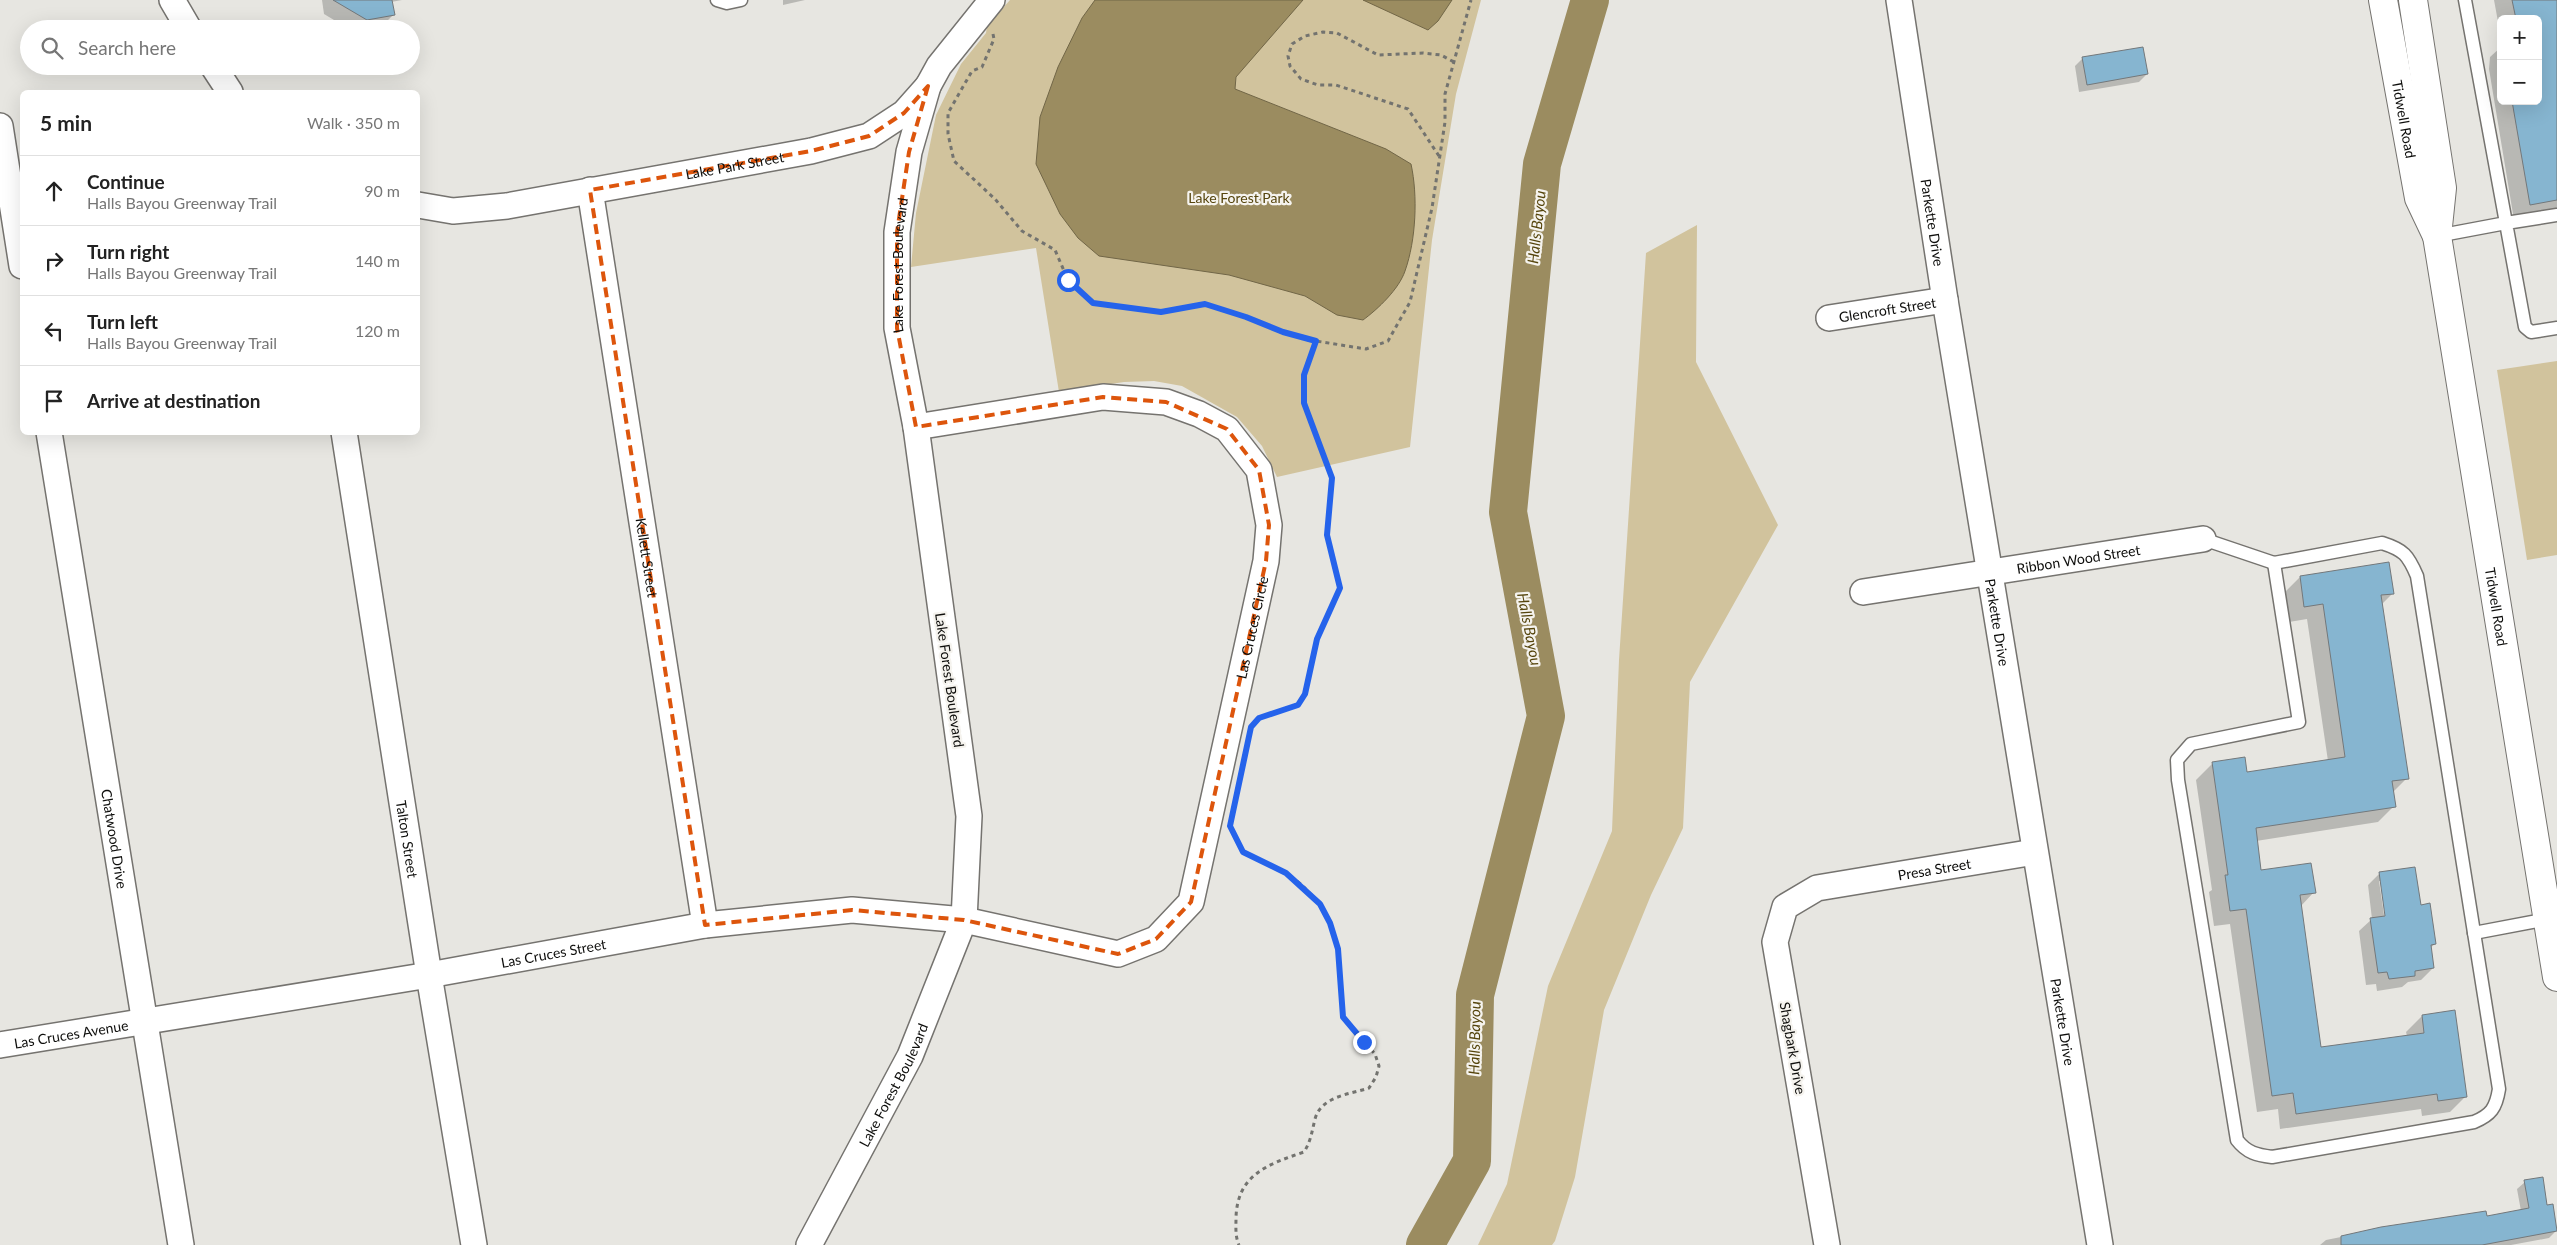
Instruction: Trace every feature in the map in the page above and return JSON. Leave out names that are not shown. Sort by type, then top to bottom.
[{"type":"main road","name":"Tidwell Road","points":[[2383,0],[2419,198],[2437,236]]},
{"type":"main road","name":"Tidwell Road","points":[[2413,0],[2442,188],[2437,236],[2557,977]]},
{"type":"street","points":[[172,0],[184,20]]},
{"type":"street","name":"Lake Park Street","points":[[420,205],[453,211],[489,208],[812,150],[869,136],[904,113],[928,86],[939,66],[992,0]]},
{"type":"street","name":"Parkette Drive","points":[[1899,0],[1945,300],[2034,852],[2100,1245]]},
{"type":"street","points":[[219,75],[229,90]]},
{"type":"street","name":"Lake Forest Boulevard","points":[[808,1245],[910,1056],[964,920],[969,816],[916,426],[897,328],[896,232],[909,152],[928,86]]},
{"type":"street","points":[[0,126],[20,253]]},
{"type":"street","name":"Kellett Street","points":[[590,190],[706,925]]},
{"type":"street","name":"Glencroft Street","points":[[1829,318],[1945,300]]},
{"type":"street","name":"Las Cruces Circle","points":[[916,426],[1103,398],[1166,402],[1199,414],[1227,429],[1259,470],[1269,525],[1266,561],[1191,902],[1156,939],[1118,954],[964,920]]},
{"type":"street","name":"Chatwood Drive","points":[[49,435],[181,1245]]},
{"type":"street","name":"Talton Street","points":[[344,435],[429,975],[474,1245]]},
{"type":"street","name":"Ribbon Wood Street","points":[[1863,592],[2204,539]]},
{"type":"street","name":"Presa Street","points":[[1835,885],[2034,852]]},
{"type":"street","name":"Shagbark Drive","points":[[1827,1245],[1775,942],[1785,907],[1817,888],[1835,885]]},
{"type":"street","name":"Las Cruces Street","points":[[144,1021],[429,975],[706,925],[852,910],[964,920]]},
{"type":"street","name":"Las Cruces Avenue","points":[[0,1045],[144,1021]]},
{"type":"lane","points":[[717,0],[727,3],[741,0]]},
{"type":"lane","points":[[2465,0],[2525,327],[2531,332],[2557,328]]},
{"type":"lane","points":[[2437,236],[2557,215]]},
{"type":"lane","points":[[2204,539],[2274,563],[2382,543],[2399,548],[2409,559],[2417,576],[2499,1090],[2496,1106],[2489,1116],[2474,1122],[2272,1157],[2255,1155],[2244,1149],[2237,1140],[2178,780],[2177,760],[2191,744],[2299,722],[2274,563]]},
{"type":"lane","points":[[2474,933],[2548,920]]},
{"type":"path","points":[[993,28],[994,38],[982,67],[972,71],[948,113],[948,134],[954,161],[995,199],[1022,231],[1055,250],[1068,280],[1093,303],[1161,312],[1205,304],[1246,317],[1283,332],[1316,341],[1366,349],[1388,341],[1410,302],[1432,208],[1445,122],[1445,94],[1471,0]]},
{"type":"path","points":[[1440,156],[1408,109],[1336,85],[1318,84],[1301,79],[1290,66],[1288,56],[1292,44],[1305,36],[1323,32],[1337,33],[1378,54],[1424,53],[1441,55],[1454,62]]},
{"type":"path","points":[[1251,727],[1259,718],[1285,711],[1298,705],[1302,699],[1305,694],[1317,639],[1340,588],[1327,535],[1332,478],[1304,403],[1304,375],[1316,341]]},
{"type":"path","points":[[1230,826],[1243,852],[1286,873],[1320,904],[1330,923],[1338,949],[1343,1017],[1375,1054],[1379,1066],[1376,1077],[1369,1088],[1344,1094],[1327,1102],[1315,1118],[1316,1125],[1304,1152],[1274,1162],[1253,1175],[1243,1189],[1236,1208],[1236,1238],[1239,1245]]},
{"type":"highlighted area","points":[[928,86],[909,152],[897,232],[897,328],[916,427],[1103,397],[1166,402],[1227,429],[1259,470],[1269,525],[1266,561],[1191,902],[1156,939],[1118,954],[964,920],[852,910],[705,925],[590,190],[811,151],[869,136],[904,113]]},
{"type":"green space","name":"Lake Forest Park","points":[[1010,0],[1481,0],[1456,94],[1432,240],[1410,447],[1277,477],[1262,446],[1237,417],[1182,386],[1154,381],[1124,382],[1059,392],[1036,248],[911,267],[916,213],[936,115],[961,64],[986,33],[987,26]]},
{"type":"green space","points":[[1697,225],[1696,362],[1778,525],[1690,682],[1683,828],[1651,895],[1604,1010],[1575,1177],[1555,1241],[1552,1245],[1478,1245],[1507,1184],[1548,986],[1612,831],[1619,660],[1646,253]]},
{"type":"green space","points":[[2557,361],[2557,555],[2527,560],[2497,370]]},
{"type":"shaded area","points":[[1095,0],[1303,0],[1236,77],[1235,89],[1386,149],[1411,164],[1415,190],[1415,218],[1409,259],[1398,285],[1375,310],[1363,320],[1337,315],[1305,296],[1229,275],[1099,256],[1078,238],[1060,214],[1036,164],[1040,117],[1058,67],[1082,18]]},
{"type":"shaded area","points":[[1363,0],[1452,0],[1438,21],[1428,30]]},
{"type":"building","points":[[333,0],[392,0],[395,15],[367,20]]},
{"type":"building","points":[[2512,0],[2557,0],[2557,200],[2530,205],[2513,105],[2542,105],[2542,15],[2515,15]]},
{"type":"building","points":[[2143,47],[2148,74],[2087,85],[2082,57]]},
{"type":"building","points":[[2389,562],[2394,594],[2381,595],[2409,779],[2392,781],[2396,807],[2256,828],[2261,870],[2311,863],[2316,893],[2300,895],[2321,1047],[2424,1033],[2422,1015],[2455,1010],[2467,1097],[2438,1101],[2437,1094],[2296,1114],[2293,1093],[2272,1096],[2246,909],[2230,911],[2225,875],[2228,875],[2212,762],[2245,757],[2247,772],[2345,757],[2323,604],[2304,607],[2300,576]]},
{"type":"building","points":[[2415,867],[2421,905],[2430,903],[2436,944],[2431,945],[2434,968],[2415,971],[2415,976],[2389,979],[2387,972],[2378,973],[2370,918],[2385,916],[2379,872]]},
{"type":"building","points":[[2543,1177],[2547,1205],[2553,1204],[2557,1231],[2482,1245],[2341,1245],[2341,1236],[2381,1227],[2486,1211],[2487,1216],[2529,1208],[2524,1180]]},
{"type":"waterway","name":"Halls Bayou","points":[[1425,1245],[1472,1161],[1475,995],[1546,716],[1508,512],[1542,164],[1590,0]]},
{"type":"route","points":[[1068,280],[1093,303],[1161,312],[1205,304],[1246,317],[1283,332],[1316,341],[1304,375],[1304,403],[1332,478],[1327,535],[1340,588],[1317,639],[1305,694],[1298,705],[1285,711],[1268,714],[1259,718],[1251,727],[1232,809],[1230,826],[1243,852],[1286,873],[1320,904],[1330,923],[1338,949],[1343,1017],[1364,1042]]}]
